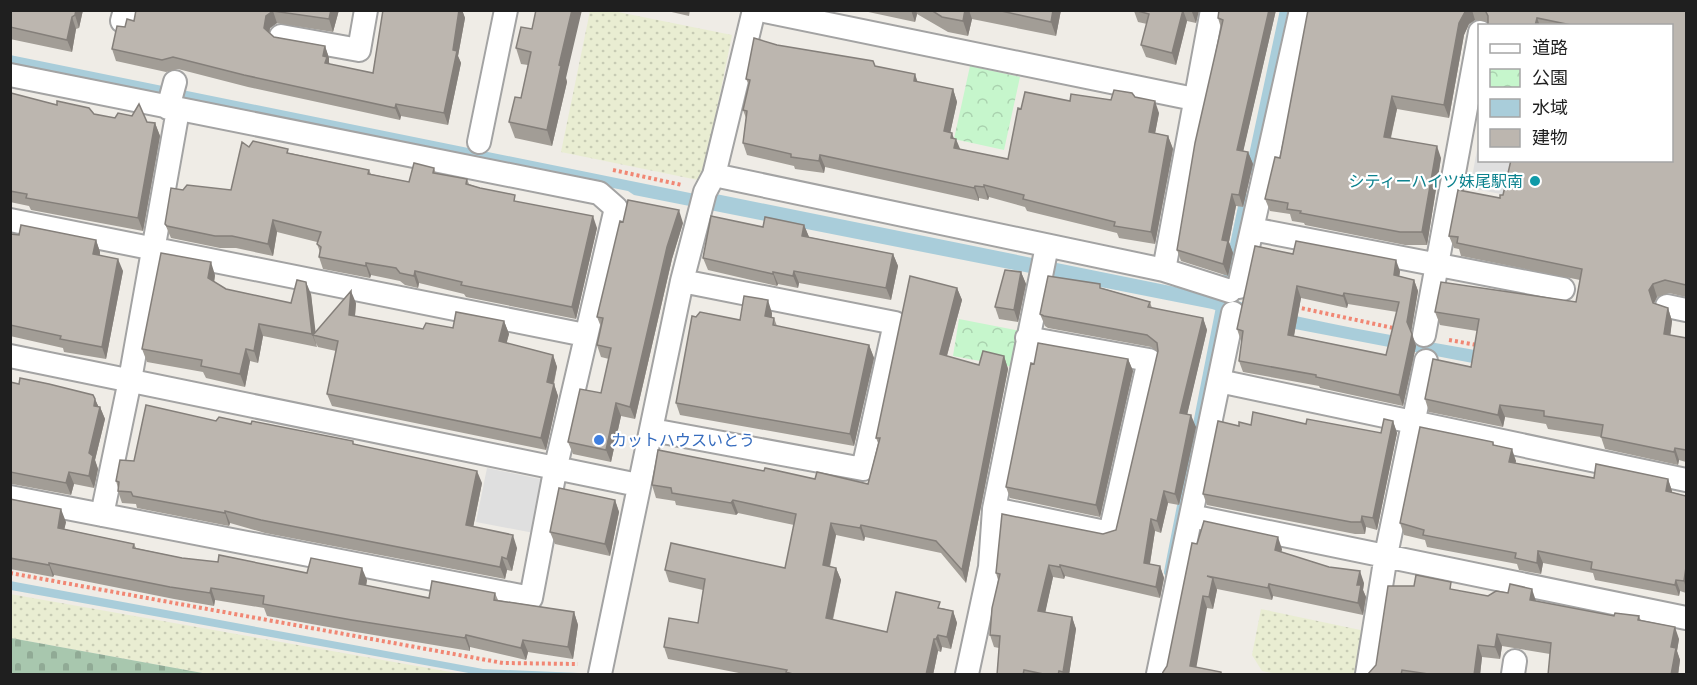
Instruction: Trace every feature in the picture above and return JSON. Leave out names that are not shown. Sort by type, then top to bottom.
[{"type":"street","points":[[281,36],[359,50],[366,10]]},
{"type":"street","points":[[479,142],[506,10]]},
{"type":"street","points":[[601,669],[682,281],[754,10]]},
{"type":"street","points":[[760,10],[1194,99]]},
{"type":"street","points":[[1164,270],[1212,10]]},
{"type":"street","points":[[1158,675],[1219,381],[1231,295],[1252,229],[1300,10]]},
{"type":"street","points":[[1424,335],[1478,44]]},
{"type":"street","points":[[10,75],[173,98],[599,194],[616,208],[556,466],[531,598],[10,497]]},
{"type":"street","points":[[102,515],[130,380],[153,249],[173,98]]},
{"type":"street","points":[[706,193],[1044,261],[1164,270],[1231,295]]},
{"type":"street","points":[[10,220],[585,335]]},
{"type":"street","points":[[1252,229],[1563,289]]},
{"type":"street","points":[[967,675],[990,567],[994,509],[1044,261]]},
{"type":"street","points":[[652,430],[863,469],[895,323],[682,281]]},
{"type":"street","points":[[994,509],[1110,533],[1149,360],[1027,338]]},
{"type":"street","points":[[10,356],[556,466],[638,485]]},
{"type":"street","points":[[1367,675],[1386,555],[1426,361]]},
{"type":"street","points":[[1219,381],[1686,480]]},
{"type":"street","points":[[1191,516],[1686,618]]},
{"type":"path","points":[[1296,306],[1481,346]]},
{"type":"path","points":[[10,573],[503,663],[601,669]]},
{"type":"green space","points":[[590,11],[613,11],[732,35],[704,173],[698,180],[561,152]]},
{"type":"green space","points":[[970,66],[1020,77],[1004,150],[954,139]]},
{"type":"green space","points":[[959,319],[1020,331],[1013,367],[953,356]]},
{"type":"green space","points":[[10,594],[462,674],[208,674],[11,638]]},
{"type":"green space","points":[[1261,609],[1370,632],[1362,674],[1278,674],[1262,671],[1252,655]]},
{"type":"green space","points":[[11,638],[208,674],[11,674]]},
{"type":"shaded area","points":[[1478,144],[1478,162],[1513,162],[1506,195],[1470,188]]},
{"type":"shaded area","points":[[487,468],[545,480],[534,533],[476,522]]},
{"type":"water","points":[[10,55],[695,194],[716,194],[1220,296],[1322,322],[1496,354],[1483,365],[1243,319],[1212,309],[634,195],[628,191],[11,68]]},
{"type":"water","points":[[10,581],[483,669],[603,674],[474,674],[11,590]]},
{"type":"building","points":[[10,10],[76,10],[72,17],[67,40],[10,27]]},
{"type":"building","points":[[136,10],[331,10],[329,19],[273,11],[266,16],[264,28],[274,37],[325,46],[323,56],[327,57],[325,63],[373,73],[383,10],[459,10],[453,50],[457,51],[444,113],[396,104],[395,108],[173,57],[162,60],[112,49],[117,26],[125,27],[127,19],[134,21]]},
{"type":"building","points":[[536,10],[572,10],[547,130],[509,122],[515,97],[521,98],[531,52],[516,48],[521,27],[532,29]]},
{"type":"building","points":[[931,10],[965,10],[963,21],[942,17]]},
{"type":"building","points":[[997,10],[1053,10],[1051,22]]},
{"type":"building","points":[[1134,10],[1183,10],[1172,53],[1141,45],[1149,14]]},
{"type":"building","points":[[1219,10],[1269,10],[1237,150],[1248,152],[1239,195],[1232,194],[1222,240],[1228,241],[1223,264],[1177,250],[1195,143],[1223,20],[1218,18]]},
{"type":"building","points":[[1308,10],[1466,10],[1459,23],[1444,105],[1392,96],[1384,137],[1437,146],[1422,232],[1400,232],[1300,213],[1301,211],[1287,209],[1288,203],[1265,199],[1275,157],[1280,158]]},
{"type":"building","points":[[1485,10],[1686,10],[1686,285],[1665,280],[1653,284],[1649,290],[1653,303],[1668,308],[1664,334],[1686,338],[1686,450],[1675,448],[1674,452],[1601,437],[1603,425],[1544,416],[1544,411],[1500,405],[1498,415],[1425,399],[1433,359],[1471,367],[1479,319],[1435,312],[1441,282],[1576,302],[1582,269],[1457,243],[1458,237],[1449,236],[1458,190],[1500,198],[1500,195],[1503,195],[1511,162],[1673,162],[1673,24],[1566,24],[1537,18],[1536,24],[1488,24]]},
{"type":"building","points":[[754,38],[777,45],[873,61],[875,66],[915,74],[914,81],[953,89],[944,131],[952,133],[951,138],[956,139],[954,148],[1008,159],[1018,108],[1021,109],[1025,92],[1070,101],[1071,94],[1111,100],[1114,90],[1155,101],[1149,132],[1168,136],[1151,232],[1114,226],[1115,222],[1023,199],[1024,195],[984,185],[984,187],[975,186],[974,188],[820,155],[819,161],[791,157],[791,154],[743,143],[747,111],[743,110],[750,80],[746,79]]},
{"type":"building","points":[[11,93],[57,105],[57,101],[89,108],[94,114],[115,118],[118,113],[132,116],[139,104],[147,122],[155,123],[138,218],[26,198],[27,194],[10,191]]},
{"type":"building","points":[[253,141],[288,149],[287,153],[369,170],[368,174],[409,182],[414,163],[434,168],[433,173],[467,179],[466,184],[515,195],[514,201],[593,216],[572,307],[461,285],[462,282],[415,271],[414,276],[400,273],[396,268],[366,263],[366,266],[319,257],[321,247],[317,244],[321,232],[273,220],[268,244],[232,236],[215,236],[165,224],[171,188],[183,190],[187,185],[231,190],[242,142],[249,147]]},
{"type":"building","points":[[628,200],[679,210],[667,247],[630,407],[616,403],[606,450],[568,442],[580,389],[601,393],[611,348],[597,345],[603,318],[597,317],[620,221],[623,222]]},
{"type":"building","points":[[711,216],[763,227],[765,217],[804,225],[802,236],[893,254],[886,288],[794,271],[793,276],[773,272],[773,274],[703,258]]},
{"type":"building","points":[[21,225],[96,240],[93,254],[118,259],[102,347],[60,339],[61,336],[10,325],[10,234],[19,235]]},
{"type":"building","points":[[1296,241],[1396,260],[1394,275],[1414,280],[1407,322],[1412,334],[1399,395],[1316,377],[1316,375],[1239,361],[1243,331],[1237,329],[1255,246],[1293,254]],"holes":[[[1297,286],[1343,296],[1344,293],[1399,302],[1386,355],[1288,335]]]},
{"type":"building","points":[[161,253],[211,262],[208,278],[226,289],[291,303],[297,280],[306,282],[312,334],[259,324],[254,351],[246,349],[240,374],[201,366],[202,360],[142,349]]},
{"type":"building","points":[[1005,270],[1021,272],[1014,310],[995,307]]},
{"type":"building","points":[[910,276],[957,288],[940,354],[979,365],[983,351],[1004,356],[962,570],[936,541],[861,525],[860,528],[831,523],[823,565],[836,568],[826,618],[887,632],[896,592],[940,602],[938,608],[953,611],[947,637],[938,635],[934,639],[926,675],[796,675],[786,672],[787,670],[664,647],[669,618],[698,623],[705,579],[665,570],[671,543],[785,568],[796,514],[733,500],[731,503],[672,493],[671,488],[652,485],[658,450],[764,471],[765,468],[815,479],[817,472],[868,484],[880,438],[876,438]]},
{"type":"building","points":[[1048,276],[1100,284],[1100,288],[1150,302],[1148,307],[1203,318],[1180,413],[1191,415],[1175,494],[1164,491],[1157,521],[1151,519],[1144,563],[1160,566],[1156,587],[1060,565],[1060,567],[1049,565],[1038,611],[1072,617],[1063,672],[1059,671],[1058,675],[1048,675],[1024,670],[1023,675],[997,675],[1000,636],[990,635],[992,608],[1000,574],[996,573],[1002,514],[1103,534],[1116,530],[1158,351],[1157,343],[1147,335],[1040,314]]},
{"type":"building","points":[[351,291],[349,315],[423,329],[426,323],[453,328],[456,312],[504,321],[499,341],[553,355],[547,382],[554,384],[541,438],[327,394],[338,341],[313,335]]},
{"type":"building","points":[[744,296],[768,300],[765,316],[774,318],[773,325],[869,345],[850,434],[676,403],[692,316],[696,317],[700,312],[740,320]]},
{"type":"building","points":[[1038,343],[1128,359],[1096,505],[1006,487],[1031,363],[1034,364]]},
{"type":"building","points":[[20,378],[93,395],[94,406],[100,407],[89,453],[93,456],[89,476],[69,472],[66,483],[10,472],[10,382],[19,384]]},
{"type":"building","points":[[146,405],[216,421],[219,417],[251,424],[252,421],[353,441],[353,444],[477,471],[466,525],[513,535],[507,559],[502,557],[500,567],[225,511],[225,513],[133,496],[131,492],[118,491],[119,482],[116,481],[120,460],[134,461]]},
{"type":"building","points":[[1253,412],[1306,424],[1307,419],[1381,433],[1384,419],[1393,421],[1373,518],[1362,516],[1361,522],[1351,522],[1203,494],[1218,421],[1239,426],[1239,422],[1251,425]]},
{"type":"building","points":[[1420,427],[1493,442],[1493,445],[1512,449],[1509,462],[1594,478],[1596,464],[1668,479],[1666,491],[1686,496],[1684,581],[1676,580],[1675,585],[1591,569],[1592,562],[1538,551],[1537,563],[1515,558],[1516,553],[1423,535],[1424,530],[1400,523]]},
{"type":"building","points":[[559,488],[615,500],[605,544],[550,532]]},
{"type":"building","points":[[10,499],[61,509],[58,528],[134,544],[133,548],[182,558],[218,562],[219,555],[307,573],[311,558],[362,568],[359,584],[429,598],[432,581],[495,593],[494,600],[574,612],[568,647],[523,640],[521,648],[466,635],[465,638],[263,604],[264,596],[211,588],[210,593],[10,558]]},
{"type":"building","points":[[1204,521],[1278,537],[1275,550],[1329,567],[1360,571],[1357,585],[1361,585],[1358,603],[1269,584],[1268,588],[1207,576],[1213,578],[1209,597],[1203,596],[1190,666],[1221,672],[1221,675],[1162,675],[1167,666],[1192,543],[1197,544]]},
{"type":"building","points":[[1416,575],[1451,582],[1450,589],[1488,596],[1496,591],[1508,593],[1510,584],[1532,589],[1530,600],[1614,616],[1615,613],[1639,616],[1638,620],[1675,627],[1671,647],[1676,648],[1671,675],[1548,675],[1551,643],[1497,634],[1495,647],[1478,645],[1474,675],[1435,675],[1402,670],[1401,675],[1366,675],[1376,665],[1388,586],[1414,586]]},
{"type":"waterway","points":[[1250,169],[1284,10]]},
{"type":"waterway","points":[[1225,287],[1244,197]]},
{"type":"waterway","points":[[1168,572],[1221,302]]},
{"type":"place","name":"シティーハイツ妹尾駅南","points":[[1535,181]]},
{"type":"place","name":"カットハウスいとう","points":[[599,440]]}]
